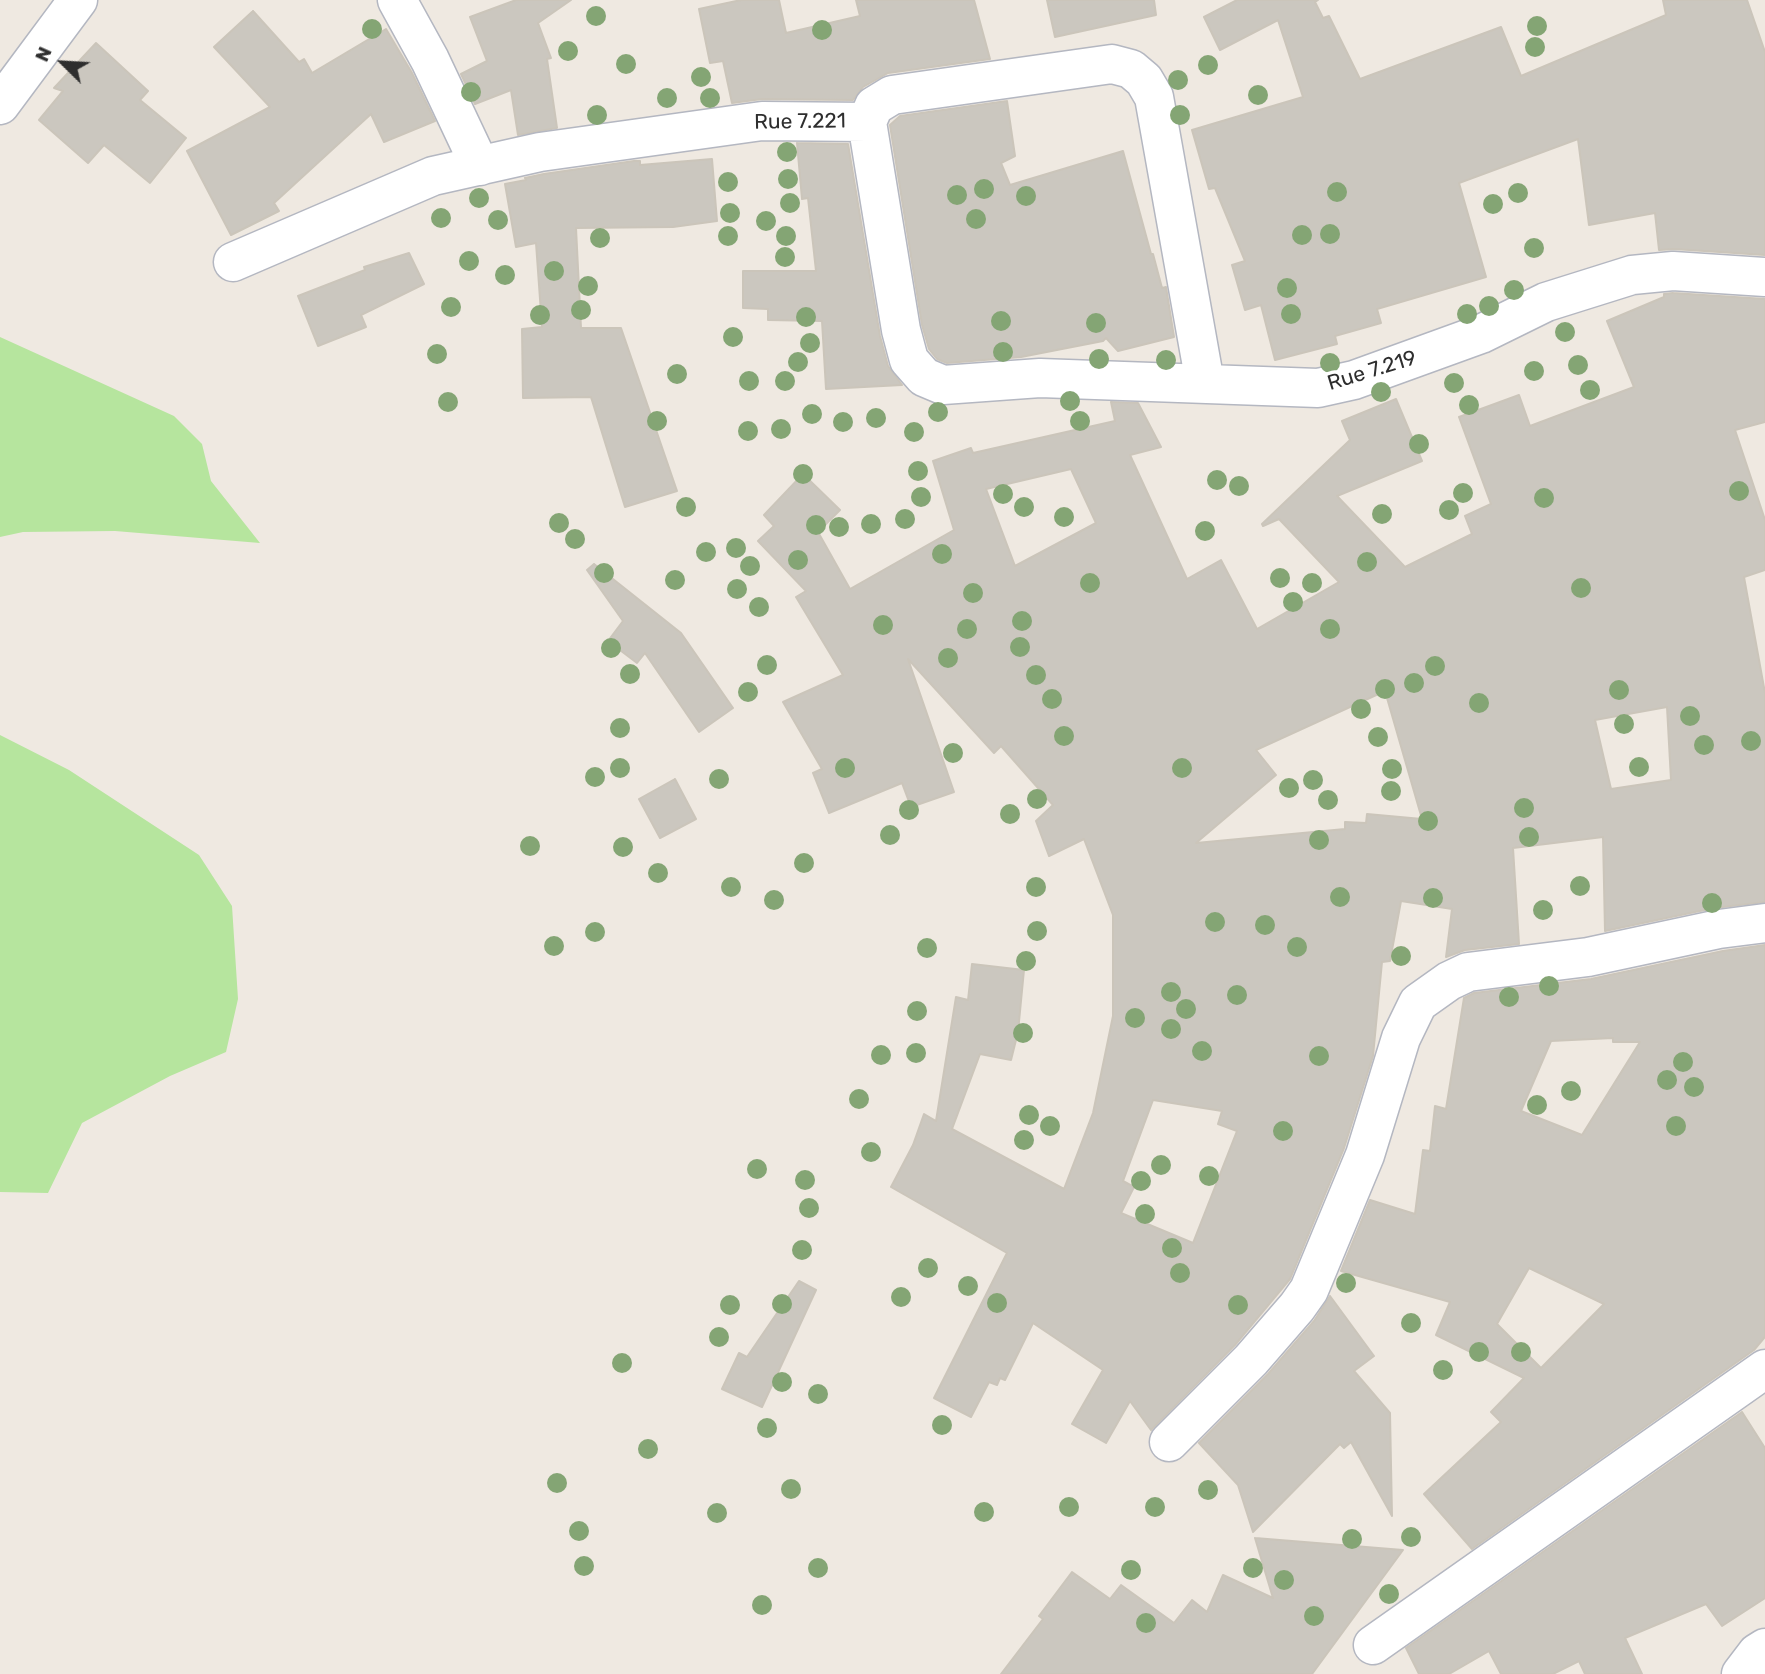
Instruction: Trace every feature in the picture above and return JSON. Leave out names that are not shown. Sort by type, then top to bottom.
[{"type":"street","points":[[0,105],[78,0]]},
{"type":"street","points":[[397,0],[430,60],[480,166]]},
{"type":"street","name":"Rue 7.221","points":[[233,262],[433,176],[540,152],[762,121],[867,122],[874,106],[892,95],[1112,64],[1131,69],[1144,80],[1154,97],[1205,383]]},
{"type":"street","name":"Rue 7.219","points":[[867,122],[901,330],[909,360],[924,377],[943,386],[1040,378],[1318,388],[1354,380],[1481,334],[1546,302],[1632,275],[1673,271],[1765,277]]},
{"type":"street","points":[[1169,1442],[1251,1360],[1309,1290],[1365,1155],[1401,1038],[1418,1003],[1449,981],[1468,972],[1588,957],[1720,929],[1765,923]]},
{"type":"street","points":[[1373,1645],[1765,1369]]},
{"type":"street","points":[[1741,1674],[1757,1653],[1765,1648]]},
{"type":"green space","points":[[0,337],[174,416],[202,444],[211,481],[260,543],[115,531],[23,532],[0,537]]},
{"type":"green space","points":[[0,735],[69,770],[199,855],[232,906],[238,999],[226,1052],[170,1076],[82,1123],[48,1193],[0,1192]]},
{"type":"building","points":[[516,0],[571,0],[538,23],[551,58],[547,59],[557,128],[518,135],[511,90],[475,104],[461,74],[487,61],[470,17]]},
{"type":"building","points":[[741,0],[779,0],[786,33],[860,16],[856,0],[974,0],[990,59],[888,73],[863,87],[853,100],[762,99],[732,103],[723,61],[710,63],[699,9]]},
{"type":"building","points":[[1047,0],[1154,0],[1156,15],[1055,37]]},
{"type":"building","points":[[1237,0],[1318,0],[1315,2],[1323,18],[1329,16],[1360,79],[1501,27],[1521,76],[1666,15],[1663,0],[1747,0],[1765,52],[1765,255],[1659,250],[1655,213],[1589,225],[1578,139],[1459,183],[1486,277],[1377,309],[1381,323],[1335,336],[1337,344],[1275,360],[1261,305],[1245,310],[1232,265],[1245,261],[1215,188],[1209,189],[1192,130],[1303,97],[1278,20],[1220,50],[1204,17]]},
{"type":"building","points":[[253,11],[299,62],[304,59],[312,73],[386,29],[412,73],[435,121],[384,142],[371,114],[274,203],[279,211],[231,235],[187,151],[270,107],[214,47]]},
{"type":"building","points":[[96,43],[148,91],[140,100],[186,138],[150,183],[104,145],[88,163],[39,120],[63,91],[54,88]]},
{"type":"building","points":[[1007,101],[1015,156],[1001,163],[1010,185],[1123,151],[1151,254],[1162,288],[1166,287],[1174,337],[1118,351],[1106,338],[1103,341],[1021,357],[947,363],[937,359],[929,349],[922,325],[890,125],[900,116]]},
{"type":"building","points":[[797,143],[848,144],[880,336],[888,366],[902,385],[826,389],[822,321],[768,320],[768,309],[743,308],[743,271],[816,271],[808,198],[802,199]]},
{"type":"building","points":[[712,159],[717,221],[673,227],[576,228],[581,328],[621,328],[677,491],[625,507],[591,397],[523,398],[522,329],[542,327],[536,243],[516,247],[505,184],[544,174],[634,161],[640,161],[640,165]]},
{"type":"building","points":[[409,253],[424,284],[361,315],[366,327],[318,346],[298,296],[365,270],[364,267]]},
{"type":"building","points":[[1664,294],[1765,299],[1765,422],[1735,430],[1765,520],[1765,570],[1744,577],[1765,693],[1765,902],[1714,908],[1605,931],[1603,837],[1513,848],[1519,944],[1465,950],[1446,957],[1452,909],[1401,901],[1390,961],[1382,962],[1373,1056],[1344,1148],[1290,1279],[1235,1345],[1151,1430],[1130,1401],[1106,1443],[1072,1424],[1103,1370],[1033,1323],[1005,1380],[1000,1378],[997,1385],[989,1382],[971,1417],[934,1398],[1007,1253],[891,1187],[913,1145],[924,1114],[936,1121],[956,997],[968,1000],[972,964],[1024,970],[1018,1032],[1011,1060],[980,1054],[952,1129],[1064,1189],[1093,1113],[1113,1016],[1113,915],[1084,839],[1049,856],[1036,821],[1053,805],[1001,746],[994,753],[908,659],[954,792],[911,807],[902,783],[829,813],[813,773],[822,769],[783,702],[843,675],[796,597],[806,591],[758,541],[774,526],[764,515],[803,474],[840,510],[818,532],[850,589],[954,530],[933,461],[971,448],[973,453],[1115,421],[1111,402],[1138,403],[1161,447],[1130,455],[1187,579],[1221,560],[1257,629],[1339,582],[1279,519],[1263,526],[1262,524],[1350,440],[1342,421],[1396,399],[1422,461],[1337,496],[1405,567],[1472,534],[1465,516],[1491,504],[1459,417],[1519,395],[1530,426],[1634,387],[1607,321],[1664,297]],"holes":[[[1071,469],[1096,523],[1015,566],[986,489]],[[1385,691],[1422,819],[1367,814],[1366,823],[1345,822],[1345,829],[1196,843],[1276,775],[1256,750]],[[1667,707],[1671,780],[1611,789],[1595,720]],[[1153,1100],[1222,1111],[1218,1124],[1237,1131],[1193,1243],[1121,1213],[1134,1187],[1123,1181]]]},
{"type":"building","points":[[594,564],[681,633],[733,708],[699,732],[645,653],[637,663],[608,641],[623,621],[587,570]]},
{"type":"building","points":[[675,779],[696,819],[660,838],[639,799]]},
{"type":"building","points":[[1765,945],[1765,1337],[1754,1350],[1472,1549],[1424,1494],[1501,1422],[1491,1412],[1524,1378],[1436,1335],[1450,1302],[1341,1271],[1370,1200],[1415,1214],[1423,1150],[1430,1151],[1435,1106],[1446,1109],[1464,998],[1474,993],[1591,979],[1723,951]],"holes":[[[1613,1038],[1613,1042],[1640,1042],[1582,1135],[1521,1111],[1551,1041]],[[1529,1268],[1604,1304],[1541,1368],[1497,1324]]]},
{"type":"building","points":[[799,1281],[816,1290],[762,1407],[722,1389],[739,1353],[747,1357]]},
{"type":"building","points":[[1330,1296],[1374,1356],[1354,1371],[1390,1413],[1392,1516],[1351,1442],[1344,1448],[1340,1444],[1253,1532],[1238,1485],[1199,1443],[1268,1374],[1314,1321]]},
{"type":"building","points":[[1742,1412],[1765,1448],[1765,1598],[1722,1626],[1706,1604],[1625,1638],[1642,1674],[1585,1674],[1579,1661],[1553,1674],[1501,1674],[1489,1651],[1449,1674],[1419,1674],[1406,1648]]},
{"type":"building","points":[[1255,1538],[1403,1550],[1312,1674],[1001,1674],[1043,1619],[1039,1616],[1072,1572],[1110,1599],[1121,1585],[1174,1623],[1192,1600],[1207,1612],[1223,1575],[1273,1598]]}]
